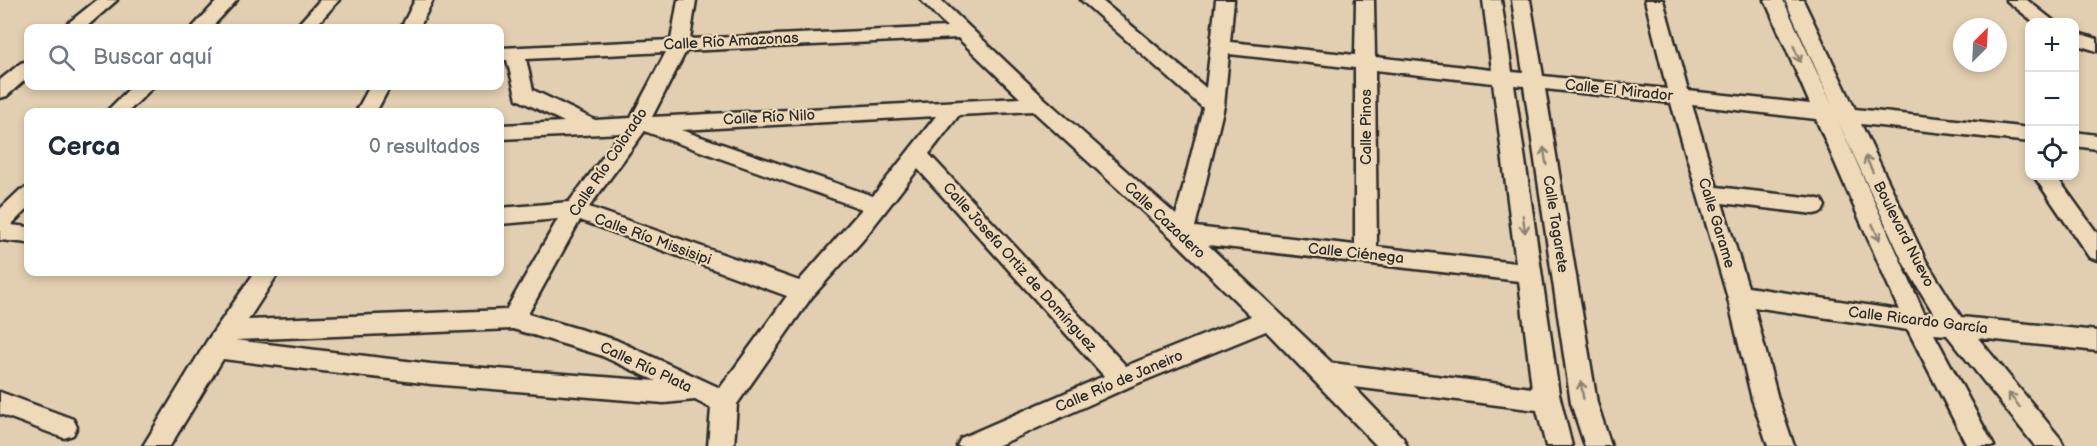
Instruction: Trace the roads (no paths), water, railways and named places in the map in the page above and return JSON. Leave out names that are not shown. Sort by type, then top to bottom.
[{"type":"street","points":[[79,24],[108,0]]},
{"type":"street","points":[[205,24],[228,0]]},
{"type":"street","points":[[308,24],[330,0]]},
{"type":"street","points":[[412,24],[424,0]]},
{"type":"street","name":"Calle Río Colorado","points":[[513,319],[575,210],[639,123],[680,44],[687,0]]},
{"type":"street","name":"Calle Cazadero","points":[[930,0],[1038,104],[1182,234],[1325,373],[1394,446]]},
{"type":"street","points":[[1090,0],[1214,106]]},
{"type":"street","points":[[1182,234],[1214,106],[1225,0]]},
{"type":"street","name":"Calle Pinos","points":[[1365,0],[1366,253]]},
{"type":"street","name":"Calle Tagarete","points":[[1492,0],[1548,401],[1558,446]]},
{"type":"street","name":"Calle Tagarete","points":[[1521,0],[1584,403],[1598,446]]},
{"type":"street","name":"Calle Garame","points":[[1654,0],[1679,96],[1739,295],[1764,399],[1781,446]]},
{"type":"street","name":"Boulevard Nuevo","points":[[1774,0],[1916,322],[1978,446]]},
{"type":"street","name":"Boulevard Nuevo","points":[[1794,0],[1916,264],[1953,325],[2051,446]]},
{"type":"street","points":[[2015,0],[2040,18]]},
{"type":"street","name":"Calle Río Amazonas","points":[[507,53],[963,32]]},
{"type":"street","points":[[2079,40],[2097,45]]},
{"type":"street","name":"Calle El Mirador","points":[[1221,47],[2023,135]]},
{"type":"street","points":[[507,53],[524,94],[591,127]]},
{"type":"street","points":[[0,91],[24,70]]},
{"type":"street","points":[[120,108],[140,90]]},
{"type":"street","points":[[368,108],[378,90]]},
{"type":"street","name":"Calle Río Nilo","points":[[504,132],[1038,104]]},
{"type":"street","points":[[721,446],[724,402],[803,292],[878,206],[953,109]]},
{"type":"street","points":[[639,123],[878,206]]},
{"type":"street","points":[[2079,140],[2097,142]]},
{"type":"street","name":"Calle Josefa Ortiz de Domínguez","points":[[917,154],[1122,379]]},
{"type":"street","points":[[2048,180],[2097,251]]},
{"type":"street","points":[[1708,194],[1814,206]]},
{"type":"street","points":[[0,224],[24,200]]},
{"type":"street","name":"Calle Río Missisipi","points":[[504,216],[575,210],[803,292]]},
{"type":"street","points":[[0,224],[24,215]]},
{"type":"street","points":[[0,231],[24,234]]},
{"type":"street","name":"Calle Ciénega","points":[[1182,234],[1530,273]]},
{"type":"street","points":[[156,446],[221,339],[264,276]]},
{"type":"street","name":"Calle Ricardo García","points":[[1739,295],[1916,322],[2097,340]]},
{"type":"street","name":"Calle Río Plata","points":[[221,339],[513,319],[607,347],[699,389]]},
{"type":"street","name":"Calle Río de Janeiro","points":[[970,446],[1122,379],[1269,319]]},
{"type":"street","name":"Calle Río Plata","points":[[221,339],[443,375],[653,391],[699,389]]},
{"type":"street","points":[[1325,373],[1548,401]]},
{"type":"street","points":[[699,389],[724,402]]},
{"type":"street","points":[[0,403],[64,427]]}]
